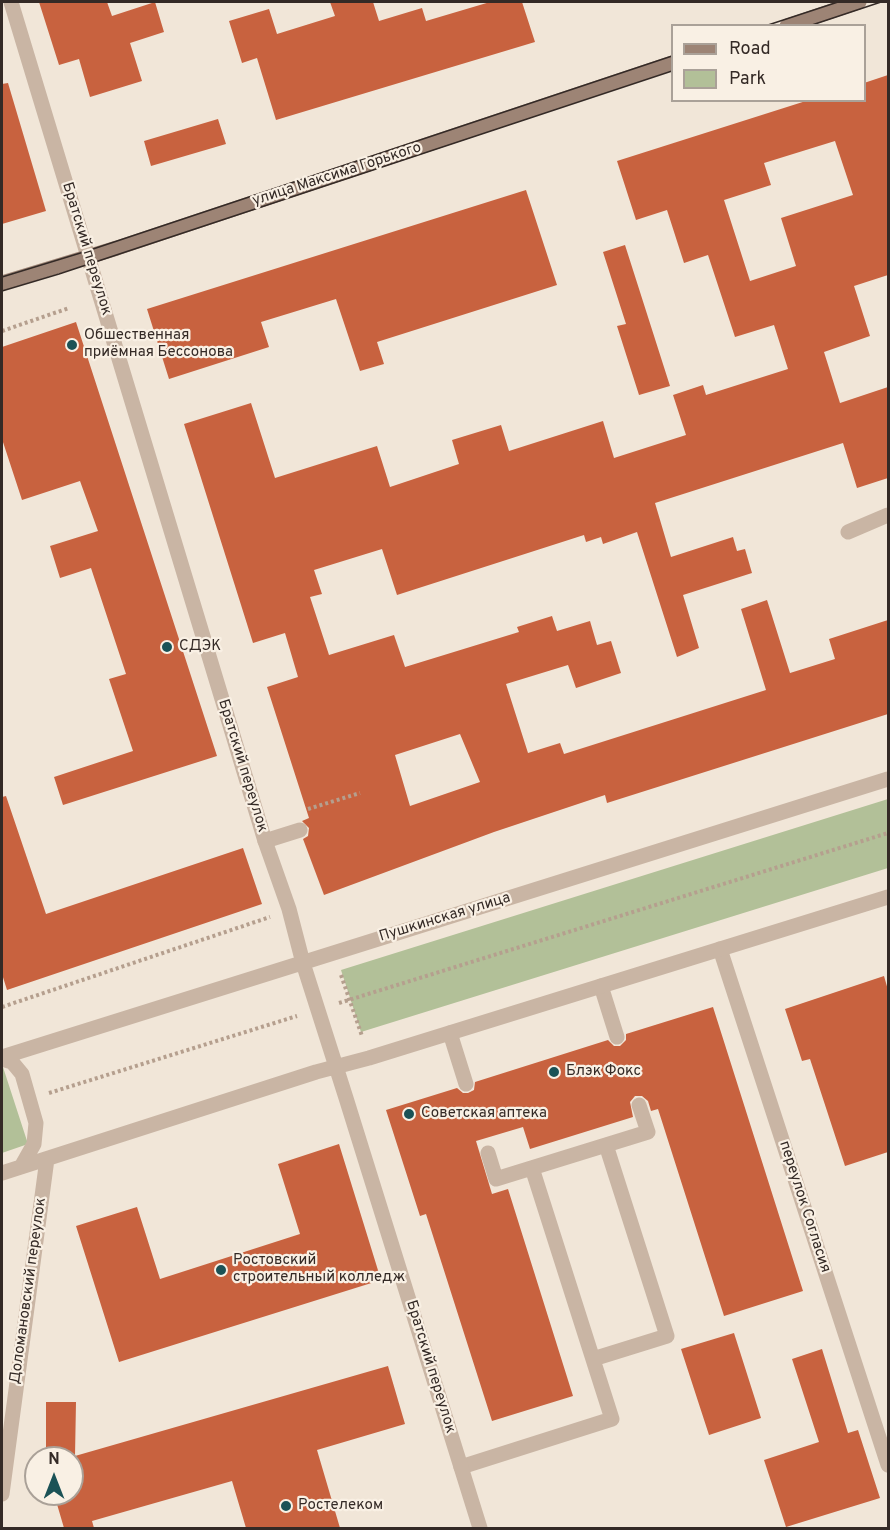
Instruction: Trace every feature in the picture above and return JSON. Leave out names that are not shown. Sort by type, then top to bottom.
[{"type":"main road","points":[[793,24],[859,2]]},
{"type":"main road","name":"улица Максима Горького","points":[[2,283],[89,257],[671,63]]},
{"type":"street","name":"Братский переулок","points":[[11,2],[265,841],[289,909],[303,963],[480,1528]]},
{"type":"street","points":[[848,532],[888,514]]},
{"type":"street","name":"Пушкинская улица","points":[[2,1058],[888,779]]},
{"type":"street","points":[[265,841],[300,830]]},
{"type":"street","points":[[2,1173],[316,1072],[337,1068],[888,897]]},
{"type":"street","name":"переулок Согласия","points":[[720,950],[888,1465]]},
{"type":"street","points":[[601,986],[618,1037]]},
{"type":"street","points":[[450,1033],[466,1084]]},
{"type":"street","points":[[2,1058],[12,1062],[22,1074],[36,1123],[34,1144],[21,1167]]},
{"type":"street","points":[[488,1154],[496,1179],[648,1132],[639,1105]]},
{"type":"street","points":[[593,1359],[667,1336],[606,1145]]},
{"type":"street","name":"Доломановский переулок","points":[[2,1494],[47,1159]]},
{"type":"street","points":[[460,1467],[612,1419],[532,1168]]},
{"type":"path","points":[[2,331],[69,308]]},
{"type":"path","points":[[306,810],[360,793]]},
{"type":"path","points":[[30,1099],[888,833]]},
{"type":"path","points":[[2,1007],[270,917]]},
{"type":"path","points":[[339,969],[369,1058]]},
{"type":"green space","points":[[888,799],[888,868],[361,1032],[341,970]]},
{"type":"green space","points":[[2,1064],[28,1144],[2,1153]]},
{"type":"building","points":[[39,2],[107,2],[112,16],[155,2],[164,32],[130,43],[142,81],[90,97],[79,59],[59,65]]},
{"type":"building","points":[[330,2],[373,2],[379,21],[422,8],[426,21],[490,2],[522,2],[535,42],[276,120],[257,58],[242,63],[229,21],[269,9],[277,34],[335,16]]},
{"type":"building","points":[[888,75],[888,275],[854,286],[870,336],[824,352],[840,403],[888,387],[888,478],[857,488],[843,443],[655,503],[671,557],[733,537],[737,551],[745,549],[752,573],[683,595],[699,648],[677,657],[637,532],[603,544],[601,537],[586,542],[584,535],[397,595],[382,549],[314,570],[322,594],[310,597],[329,655],[394,635],[405,667],[519,632],[517,627],[552,616],[557,631],[590,621],[597,645],[611,641],[621,673],[576,688],[568,665],[506,684],[528,753],[560,743],[564,754],[766,690],[741,609],[767,600],[790,673],[835,659],[829,639],[888,620],[888,714],[607,803],[605,795],[494,832],[324,895],[303,839],[308,836],[309,828],[302,821],[309,818],[267,687],[298,677],[285,633],[253,643],[184,424],[251,403],[275,478],[377,446],[390,487],[459,464],[452,440],[501,425],[509,451],[603,421],[614,458],[686,435],[673,395],[703,385],[706,395],[788,369],[774,325],[735,337],[708,255],[684,263],[667,210],[636,220],[617,161],[803,102],[866,102],[866,82]],"holes":[[[835,141],[853,195],[781,218],[796,266],[750,281],[724,200],[771,185],[764,163]],[[460,734],[480,782],[410,806],[395,755]]]},
{"type":"building","points":[[8,83],[46,211],[2,224],[2,84]]},
{"type":"building","points":[[218,119],[226,144],[151,166],[144,141]]},
{"type":"building","points":[[526,190],[557,285],[377,342],[384,364],[360,371],[336,299],[261,322],[269,347],[169,379],[147,309]]},
{"type":"building","points":[[625,245],[670,386],[639,395],[617,326],[626,324],[603,252]]},
{"type":"building","points":[[76,322],[217,756],[63,805],[54,777],[133,751],[109,679],[126,674],[91,568],[60,578],[50,546],[98,531],[80,481],[22,500],[2,439],[2,347]]},
{"type":"building","points":[[6,796],[46,914],[243,848],[262,904],[7,990],[2,974],[2,797]]},
{"type":"building","points":[[884,976],[888,990],[888,1152],[845,1166],[810,1059],[802,1061],[785,1009]]},
{"type":"building","points":[[713,1007],[803,1291],[724,1316],[658,1109],[651,1111],[648,1101],[642,1096],[635,1096],[630,1102],[633,1117],[530,1149],[523,1127],[476,1141],[492,1194],[508,1189],[573,1396],[492,1421],[426,1214],[420,1216],[386,1110],[457,1088],[463,1093],[468,1093],[474,1090],[475,1082],[608,1040],[614,1046],[620,1046],[626,1040],[626,1034]]},
{"type":"building","points":[[339,1144],[381,1280],[119,1362],[76,1226],[137,1207],[160,1279],[300,1234],[278,1164]]},
{"type":"building","points":[[734,1333],[761,1418],[709,1435],[681,1349]]},
{"type":"building","points":[[822,1349],[848,1433],[858,1430],[880,1498],[786,1527],[764,1460],[819,1442],[792,1359]]},
{"type":"building","points":[[388,1366],[405,1424],[317,1450],[340,1528],[246,1528],[232,1481],[92,1521],[94,1528],[64,1528],[58,1506],[84,1506],[84,1453]]},
{"type":"building","points":[[46,1402],[76,1402],[75,1446],[46,1446]]},
{"type":"tram line","points":[[771,24],[838,2]]},
{"type":"tram line","points":[[815,24],[881,2]]},
{"type":"tram line","points":[[2,277],[87,251],[671,56]]},
{"type":"tram line","points":[[2,291],[671,71]]},
{"type":"place","name":"Обшественная приёмная Бессонова","points":[[72,345]]},
{"type":"place","name":"СДЭК","points":[[167,647]]},
{"type":"place","name":"Блэк Фокс","points":[[554,1072]]},
{"type":"place","name":"Советская аптека","points":[[409,1114]]},
{"type":"place","name":"Ростовский строительный колледж","points":[[221,1270]]},
{"type":"place","name":"Ростелеком","points":[[286,1506]]}]
